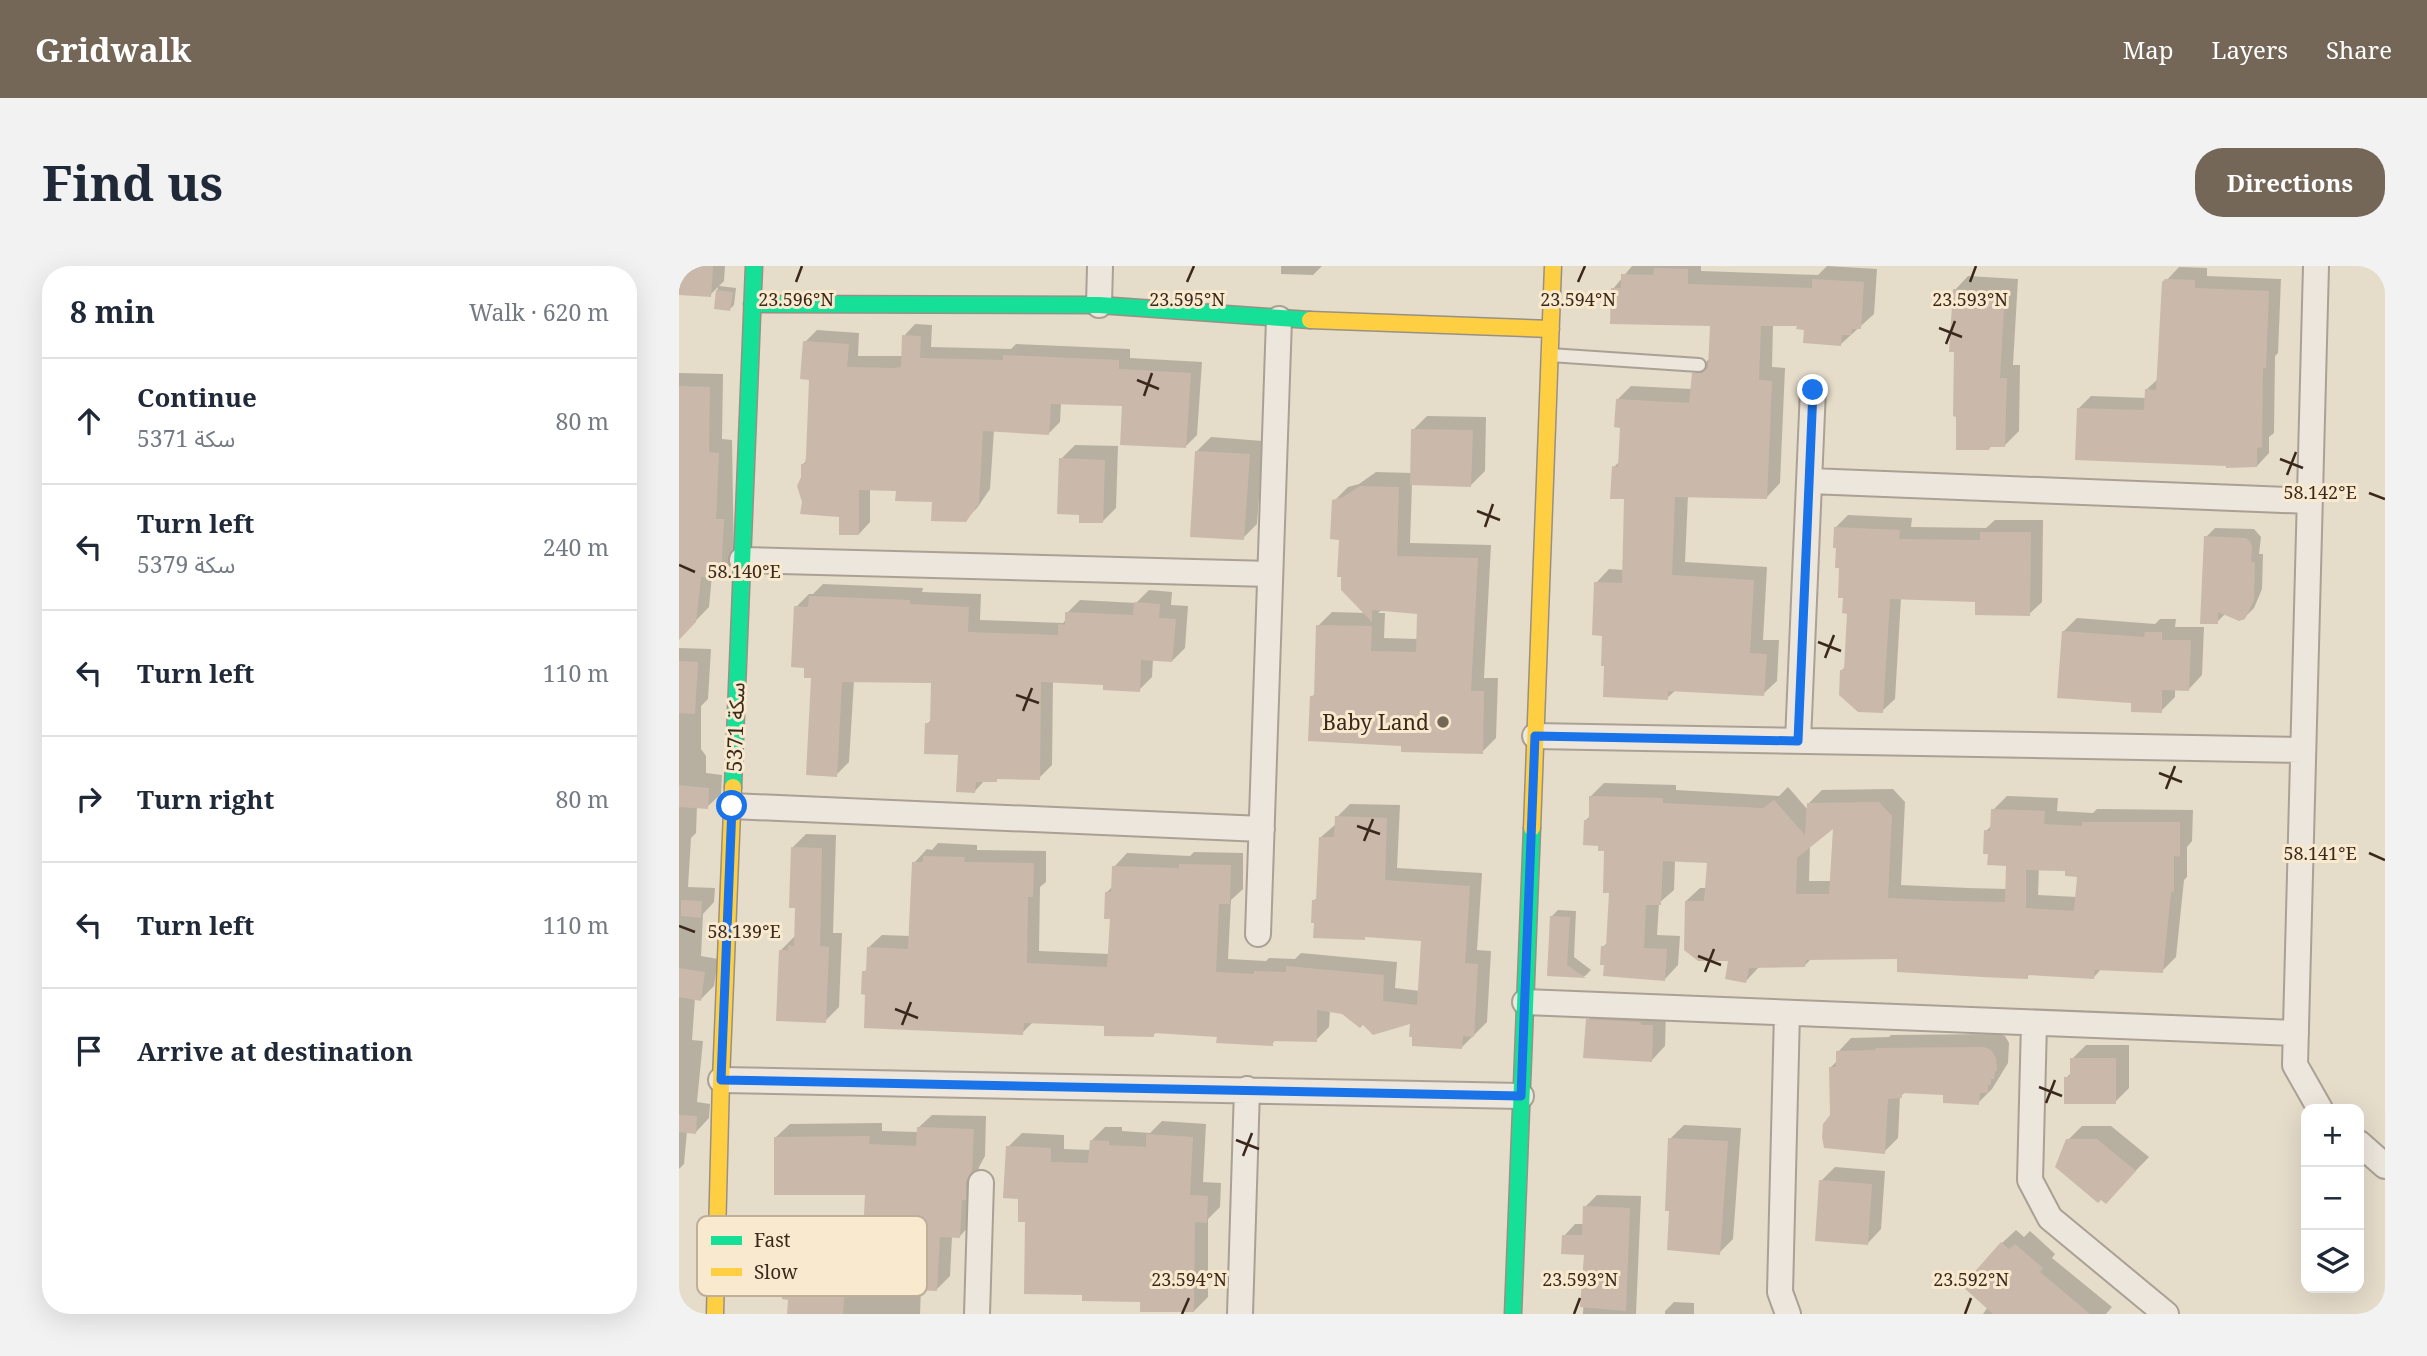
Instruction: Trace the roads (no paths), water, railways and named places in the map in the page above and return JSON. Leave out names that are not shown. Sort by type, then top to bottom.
[{"type":"street","name":"سكة 5371","points":[[718,1216],[754,266]]},
{"type":"street","points":[[1098,305],[1100,266]]},
{"type":"street","points":[[1513,1314],[1553,266]]},
{"type":"street","points":[[2316,266],[2295,1065],[2317,1104]]},
{"type":"street","points":[[753,304],[1098,305],[1279,319],[1551,329]]},
{"type":"street","points":[[1258,934],[1279,319]]},
{"type":"street","points":[[1798,741],[1813,390]]},
{"type":"street","points":[[1810,481],[2310,501]]},
{"type":"street","points":[[742,560],[1270,574]]},
{"type":"street","points":[[1535,736],[2303,750]]},
{"type":"street","points":[[732,806],[1262,830]]},
{"type":"street","points":[[1525,1002],[2296,1033]]},
{"type":"street","points":[[1787,1013],[1780,1292],[1788,1314]]},
{"type":"street","points":[[2034,1023],[2030,1180],[2050,1218],[2166,1314]]},
{"type":"street","points":[[721,1080],[1521,1096]]},
{"type":"street","points":[[1240,1314],[1247,1089]]},
{"type":"street","points":[[2364,1147],[2385,1166]]},
{"type":"street","points":[[977,1314],[981,1183]]},
{"type":"street","name":"سكة 5371","points":[[715,1296],[715,1314]]},
{"type":"lane","points":[[1550,355],[1699,365]]},
{"type":"place","name":"Baby Land","points":[[1443,722]]}]
